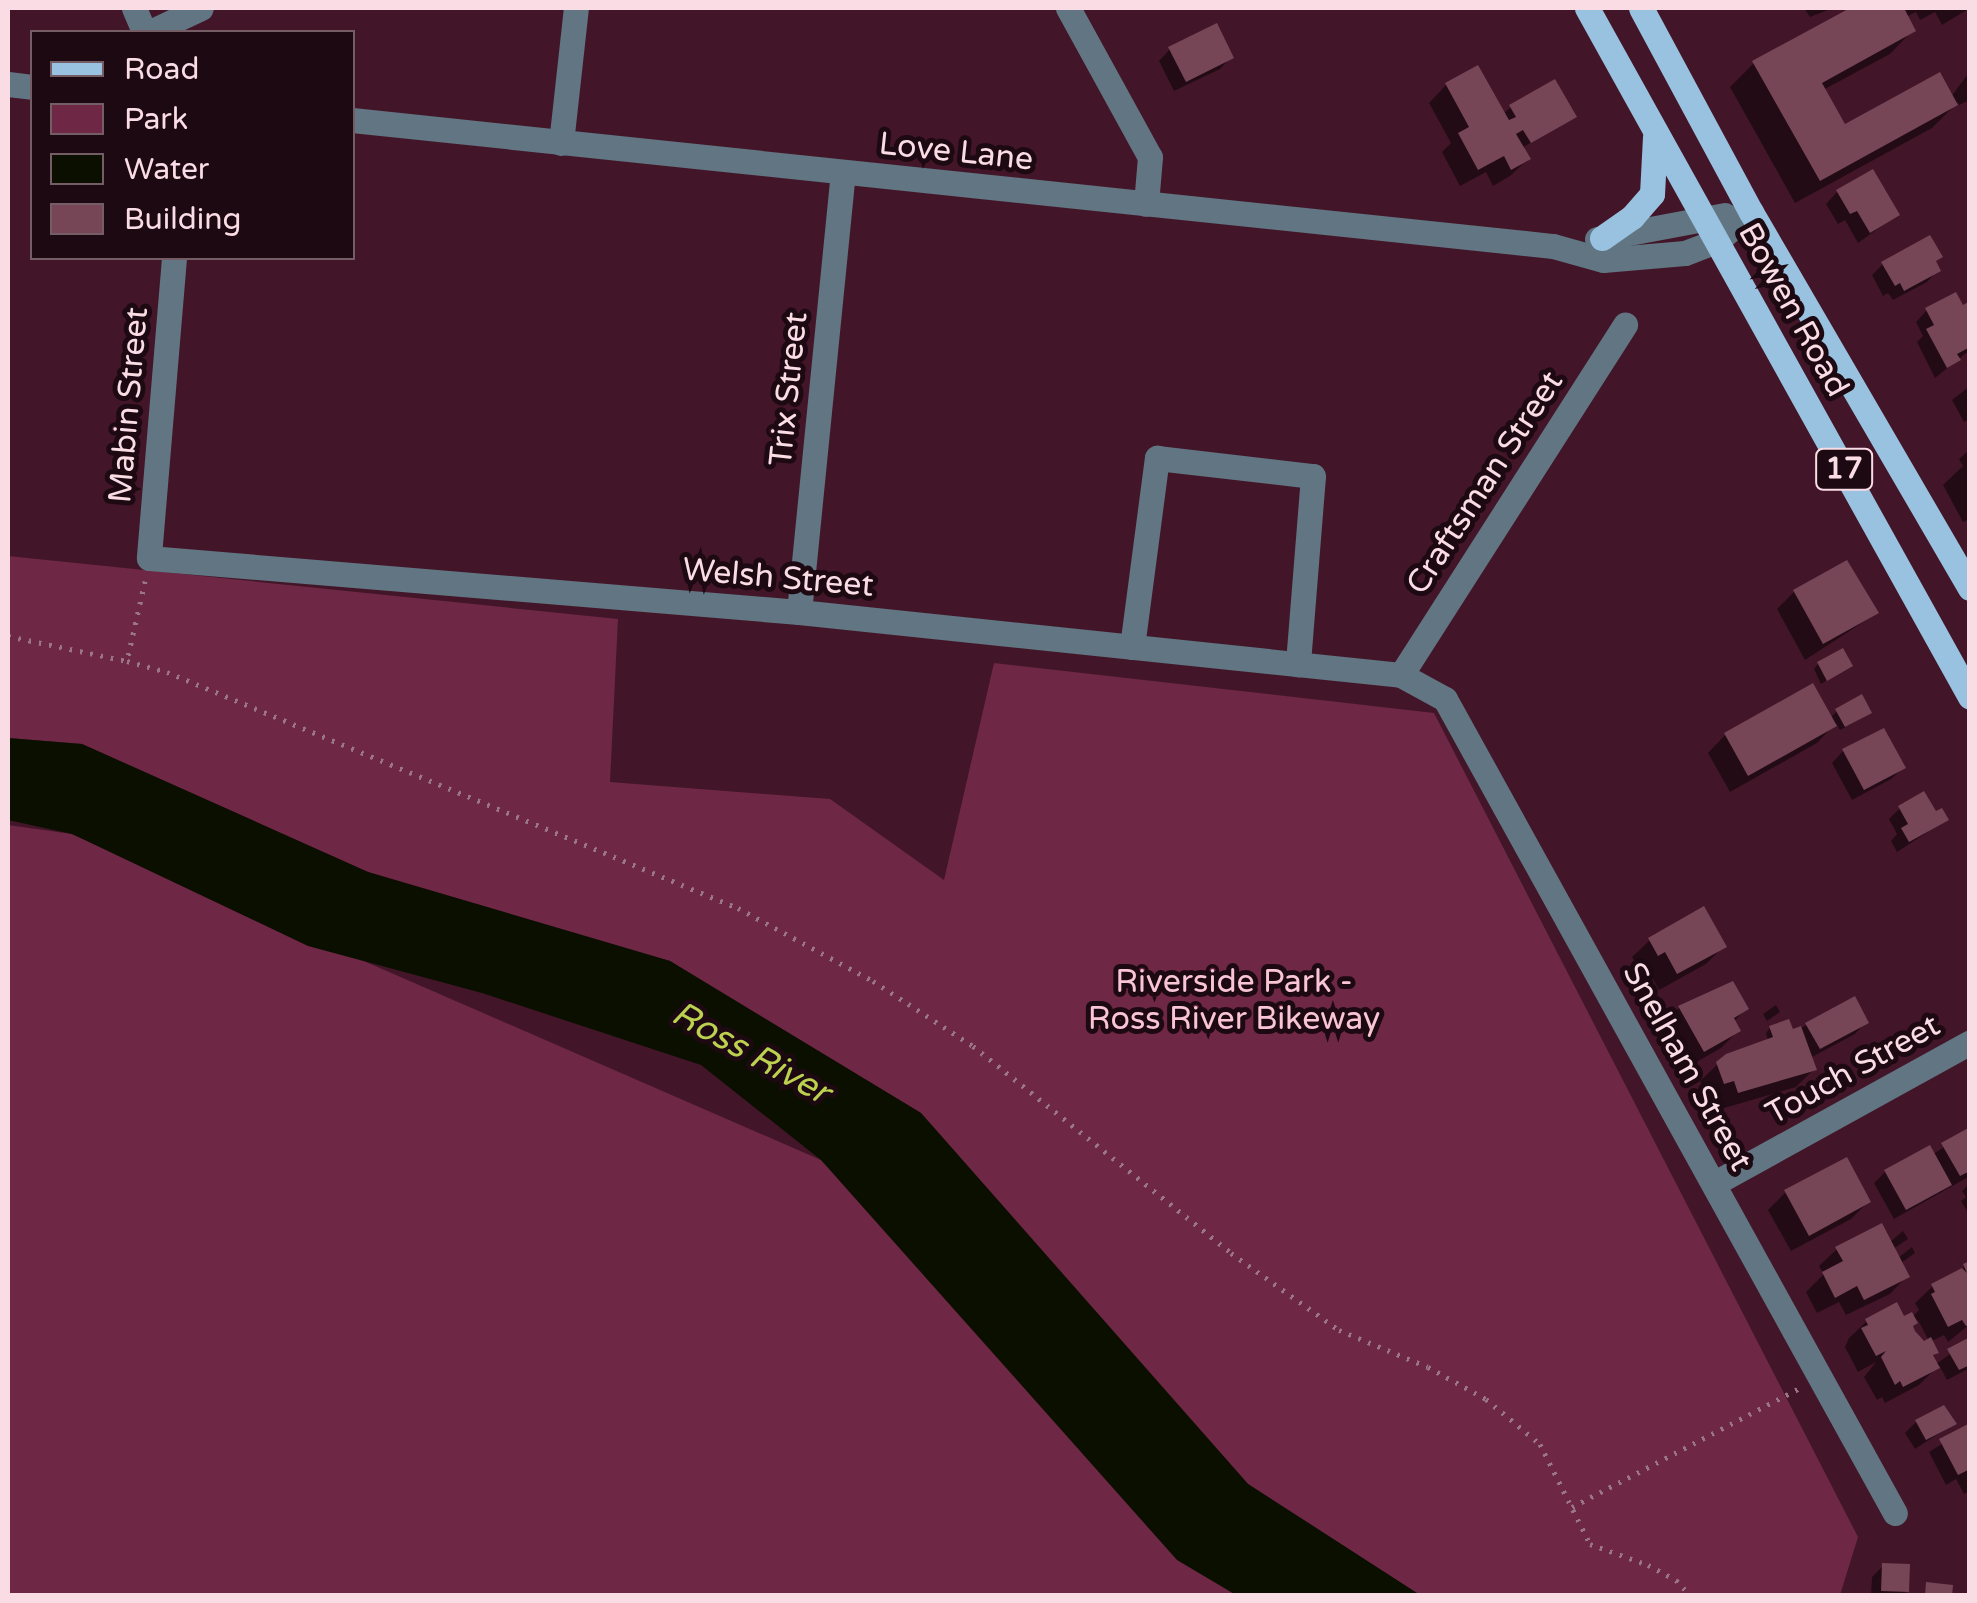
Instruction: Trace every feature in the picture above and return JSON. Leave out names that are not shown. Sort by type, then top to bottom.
[{"type":"main road","name":"Bowen Road","points":[[1588,8],[1970,697]]},
{"type":"main road","name":"Bowen Road","points":[[1641,8],[1751,212],[1968,579]]},
{"type":"main road","points":[[1602,238],[1632,218],[1652,194],[1656,167],[1654,127]]},
{"type":"street","points":[[134,8],[146,30]]},
{"type":"street","points":[[152,30],[201,8]]},
{"type":"street","points":[[561,143],[576,8]]},
{"type":"street","points":[[1068,8],[1150,156],[1146,204]]},
{"type":"street","name":"Love Lane","points":[[355,120],[1553,246],[1603,260],[1685,253],[1711,229]]},
{"type":"street","name":"Trix Street","points":[[799,612],[843,174]]},
{"type":"street","name":"Love Lane","points":[[1553,246],[1711,229],[1751,212]]},
{"type":"street","name":"Mabin Street","points":[[149,558],[174,260]]},
{"type":"street","name":"Craftsman Street","points":[[1401,675],[1625,325]]},
{"type":"street","points":[[1132,647],[1157,458],[1313,476],[1298,664]]},
{"type":"street","name":"Welsh Street","points":[[149,558],[799,612],[1401,675]]},
{"type":"street","name":"Snelham Street","points":[[1401,675],[1445,699],[1895,1512]]},
{"type":"street","name":"Touch Street","points":[[1715,1183],[1970,1042]]},
{"type":"path","points":[[128,661],[149,558]]},
{"type":"path","points":[[8,636],[167,672],[738,908],[872,981],[973,1046],[1231,1253],[1339,1330],[1428,1367],[1486,1399],[1540,1444],[1590,1544],[1648,1564],[1676,1580],[1691,1596]]},
{"type":"path","points":[[1572,1506],[1820,1378]]},
{"type":"green space","name":"Riverside Park - Ross River Bikeway","points":[[8,556],[618,619],[610,782],[830,799],[944,880],[994,663],[1434,713],[1858,1537],[1840,1595],[1420,1595],[1248,1484],[921,1113],[670,961],[368,872],[82,744],[8,738]]},
{"type":"green space","points":[[8,825],[72,834],[821,1160],[1287,1596],[8,1596]]},
{"type":"water","name":"Ross River","points":[[8,738],[82,744],[368,872],[670,961],[921,1113],[1248,1484],[1420,1595],[1236,1595],[1177,1560],[821,1160],[701,1065],[482,993],[308,946],[72,834],[8,820]]},
{"type":"building","points":[[1850,8],[1904,8],[1916,31],[1822,83],[1845,124],[1940,72],[1958,105],[1820,181],[1752,61]]},
{"type":"building","points":[[1217,23],[1234,58],[1186,82],[1168,47]]},
{"type":"building","points":[[1478,65],[1509,120],[1516,117],[1509,105],[1555,79],[1577,117],[1531,143],[1523,130],[1516,134],[1531,159],[1511,170],[1504,156],[1478,170],[1458,133],[1469,127],[1445,83]]},
{"type":"building","points":[[1873,169],[1900,215],[1870,233],[1857,211],[1850,214],[1836,190]]},
{"type":"building","points":[[1930,235],[1943,257],[1936,261],[1941,271],[1904,291],[1900,283],[1895,286],[1881,262]]},
{"type":"building","points":[[1956,292],[1963,305],[1970,301],[1970,347],[1957,354],[1961,360],[1947,368],[1926,329],[1934,325],[1925,308]]},
{"type":"building","points":[[1847,560],[1879,613],[1823,644],[1793,590]]},
{"type":"building","points":[[1843,648],[1853,666],[1827,681],[1817,662]]},
{"type":"building","points":[[1813,683],[1837,726],[1748,776],[1724,733]]},
{"type":"building","points":[[1862,694],[1872,713],[1845,727],[1835,709]]},
{"type":"building","points":[[1884,728],[1906,768],[1864,790],[1842,749]]},
{"type":"building","points":[[1924,791],[1936,811],[1942,808],[1949,820],[1909,842],[1901,828],[1908,824],[1898,806]]},
{"type":"building","points":[[1704,906],[1727,947],[1677,974],[1665,952],[1658,956],[1648,938]]},
{"type":"building","points":[[1733,981],[1749,1009],[1734,1018],[1741,1031],[1704,1052],[1678,1006]]},
{"type":"building","points":[[1855,996],[1869,1023],[1820,1049],[1805,1023]]},
{"type":"building","points":[[1789,1019],[1793,1029],[1801,1026],[1817,1070],[1738,1093],[1734,1081],[1724,1084],[1716,1062],[1726,1054],[1773,1037],[1769,1026]]},
{"type":"building","points":[[1970,1127],[1970,1171],[1960,1176],[1941,1143]]},
{"type":"building","points":[[1930,1145],[1952,1185],[1906,1210],[1884,1170]]},
{"type":"building","points":[[1847,1157],[1871,1202],[1809,1236],[1784,1190]]},
{"type":"building","points":[[1882,1223],[1910,1277],[1864,1300],[1857,1286],[1835,1298],[1822,1272],[1843,1261],[1835,1247]]},
{"type":"building","points":[[1970,1261],[1970,1324],[1966,1326],[1962,1320],[1948,1327],[1931,1294],[1935,1292],[1931,1284],[1962,1268],[1967,1273],[1963,1264]]},
{"type":"building","points":[[1897,1302],[1904,1316],[1912,1312],[1918,1323],[1913,1326],[1915,1331],[1924,1341],[1931,1337],[1939,1353],[1933,1355],[1940,1368],[1903,1387],[1900,1381],[1895,1385],[1881,1357],[1886,1351],[1876,1356],[1861,1328],[1868,1325],[1865,1319]]},
{"type":"building","points":[[1970,1337],[1970,1365],[1959,1370],[1947,1349]]},
{"type":"building","points":[[1944,1405],[1957,1424],[1926,1440],[1915,1420]]},
{"type":"building","points":[[1970,1423],[1970,1469],[1958,1475],[1939,1439]]},
{"type":"building","points":[[1882,1563],[1910,1564],[1909,1592],[1881,1591]]},
{"type":"building","points":[[1926,1582],[1953,1585],[1952,1596],[1925,1596]]}]
